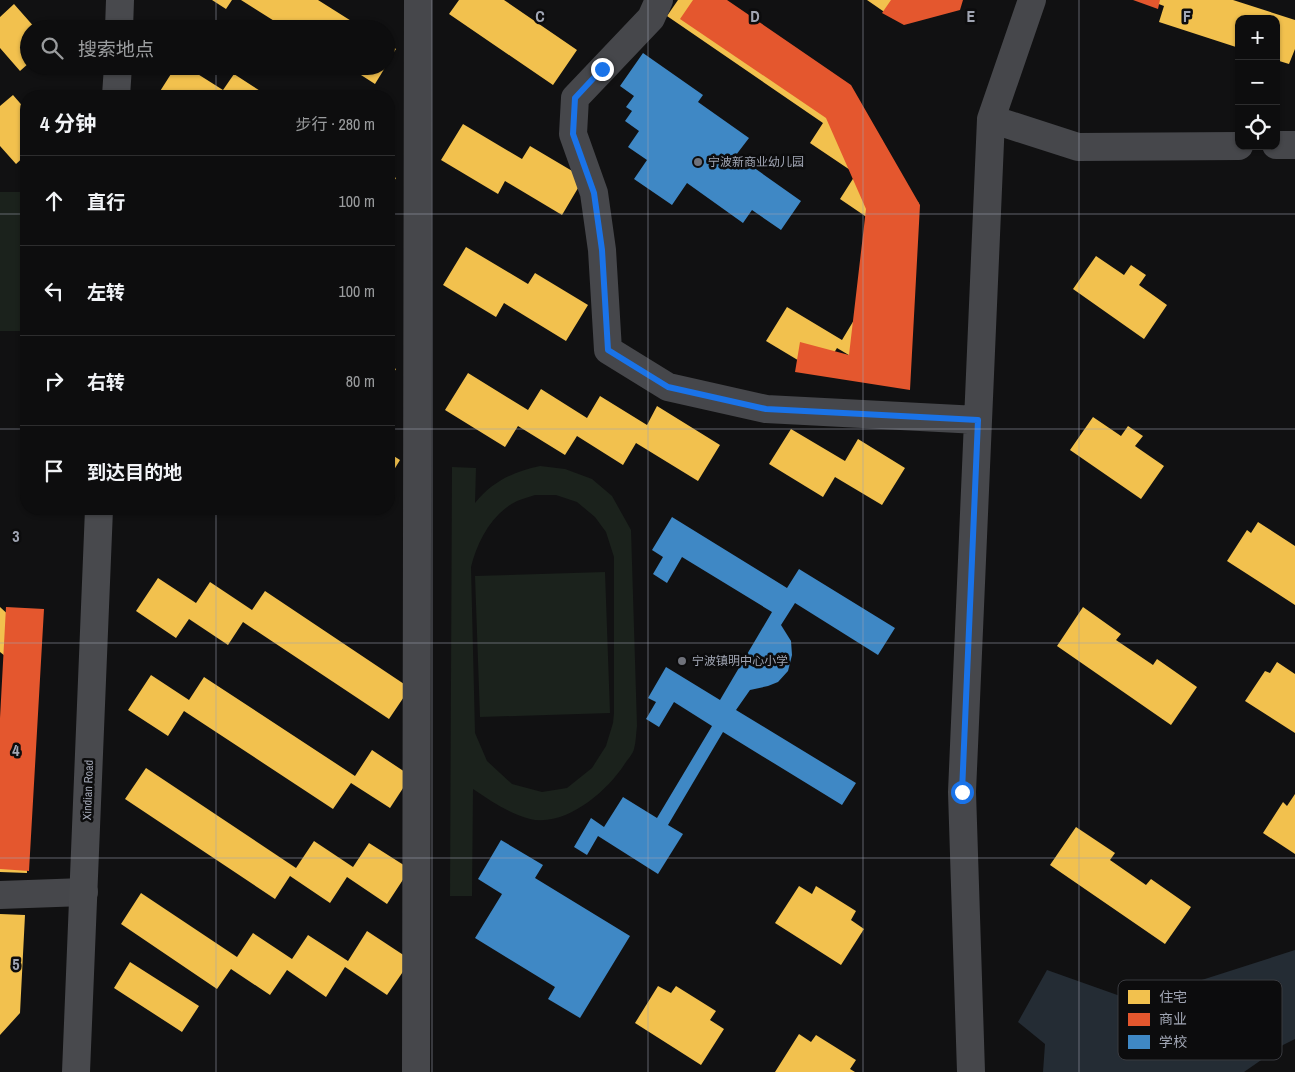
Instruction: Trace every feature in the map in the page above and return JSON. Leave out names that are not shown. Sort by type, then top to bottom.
[{"type":"main road","points":[[119,20],[120,0]]},
{"type":"main road","points":[[116,90],[117,75]]},
{"type":"main road","name":"Xindian Road","points":[[76,1072],[99,515]]},
{"type":"street","points":[[416,1072],[418,0]]},
{"type":"street","points":[[659,0],[651,18],[575,98],[573,134],[594,193],[602,250],[608,350],[668,387],[766,409],[978,420]]},
{"type":"street","points":[[971,1072],[962,792],[992,119],[1032,0]]},
{"type":"street","points":[[992,119],[1078,147],[1235,146]]},
{"type":"street","points":[[1280,145],[1295,145]]},
{"type":"street","points":[[0,895],[84,892]]},
{"type":"shaded area","points":[[0,192],[20,192],[20,331],[0,331]]},
{"type":"shaded area","points":[[540,466],[565,469],[592,479],[612,496],[631,530],[637,726],[635,746],[630,757],[607,786],[584,805],[571,813],[557,818],[544,820],[530,819],[500,806],[473,789],[472,896],[450,896],[452,467],[476,468],[475,503],[496,483],[530,468]],"holes":[[[535,495],[556,495],[577,502],[595,517],[606,532],[614,557],[614,713],[606,746],[592,768],[567,788],[542,792],[512,784],[487,761],[475,733],[471,567],[477,548],[487,529],[508,506]]]},
{"type":"shaded area","points":[[605,572],[610,713],[480,717],[475,576]]},
{"type":"shaded area","points":[[1295,950],[1295,1039],[1282,1046],[1282,980],[1202,980]]},
{"type":"shaded area","points":[[1047,970],[1118,995],[1118,1060],[1261,1060],[1244,1072],[1043,1072],[1045,1044],[1018,1022]]},
{"type":"building: 住宅","points":[[212,0],[232,0],[226,9]]},
{"type":"building: 住宅","points":[[241,0],[318,0],[350,20],[273,20]]},
{"type":"building: 住宅","points":[[459,0],[504,0],[577,50],[553,85],[449,14]]},
{"type":"building: 住宅","points":[[678,0],[720,0],[849,88],[835,109],[883,141],[866,167],[919,203],[896,237],[840,199],[856,174],[810,143],[823,123],[667,16]]},
{"type":"building: 住宅","points":[[867,0],[905,0],[893,18]]},
{"type":"building: 住宅","points":[[1148,0],[1233,0],[1280,15],[1235,15],[1235,47],[1159,22],[1164,6]]},
{"type":"building: 住宅","points":[[14,4],[28,20],[20,20],[20,71],[0,48],[0,17]]},
{"type":"building: 住宅","points":[[1280,15],[1295,20],[1295,49],[1289,64],[1280,61]]},
{"type":"building: 住宅","points":[[170,75],[199,75],[223,90],[161,90]]},
{"type":"building: 住宅","points":[[233,75],[259,90],[223,90]]},
{"type":"building: 住宅","points":[[361,75],[380,75],[375,84]]},
{"type":"building: 住宅","points":[[13,95],[20,103],[20,160],[16,164],[0,146],[0,106]]},
{"type":"building: 住宅","points":[[463,124],[522,159],[530,146],[584,178],[562,215],[505,181],[498,194],[441,160]]},
{"type":"building: 住宅","points":[[466,247],[528,284],[535,273],[588,305],[566,341],[504,303],[496,317],[443,285]]},
{"type":"building: 住宅","points":[[1096,256],[1124,275],[1131,265],[1146,275],[1139,285],[1167,305],[1144,339],[1073,289]]},
{"type":"building: 住宅","points":[[787,307],[842,340],[857,315],[910,347],[891,380],[837,348],[821,374],[766,341]]},
{"type":"building: 住宅","points":[[468,373],[528,410],[541,389],[587,418],[600,396],[647,425],[657,406],[720,445],[698,481],[636,443],[623,465],[577,436],[565,455],[518,426],[505,447],[445,410]]},
{"type":"building: 住宅","points":[[1093,417],[1121,436],[1128,426],[1143,436],[1135,446],[1164,466],[1141,499],[1070,450]]},
{"type":"building: 住宅","points":[[791,429],[845,461],[858,439],[905,468],[882,505],[835,477],[823,497],[769,464]]},
{"type":"building: 住宅","points":[[395,457],[400,460],[395,468]]},
{"type":"building: 住宅","points":[[1258,522],[1295,546],[1295,605],[1227,561],[1247,530],[1251,533]]},
{"type":"building: 住宅","points":[[158,578],[196,603],[210,582],[252,610],[265,591],[410,688],[389,719],[243,622],[228,645],[189,619],[176,638],[136,611]]},
{"type":"building: 住宅","points":[[0,607],[13,619],[39,626],[37,664],[10,660],[0,652]]},
{"type":"building: 住宅","points":[[1083,607],[1121,634],[1116,640],[1153,665],[1157,659],[1197,687],[1171,725],[1057,646]]},
{"type":"building: 住宅","points":[[1277,662],[1295,674],[1295,733],[1245,701],[1265,671],[1270,673]]},
{"type":"building: 住宅","points":[[151,675],[189,700],[204,677],[355,776],[372,750],[411,776],[390,808],[351,783],[333,809],[184,711],[168,736],[128,710]]},
{"type":"building: 住宅","points":[[0,726],[33,726],[31,766],[0,763]]},
{"type":"building: 住宅","points":[[146,768],[296,868],[314,841],[353,867],[369,843],[410,869],[387,904],[347,877],[330,903],[290,876],[275,899],[125,799]]},
{"type":"building: 住宅","points":[[1295,794],[1295,854],[1263,833],[1283,802],[1287,806]]},
{"type":"building: 住宅","points":[[1076,827],[1115,853],[1110,860],[1146,885],[1151,879],[1191,907],[1165,944],[1050,865]]},
{"type":"building: 住宅","points":[[0,833],[26,835],[27,873],[0,872]]},
{"type":"building: 住宅","points":[[799,886],[812,894],[816,886],[856,911],[851,920],[864,929],[841,965],[775,923]]},
{"type":"building: 住宅","points":[[141,893],[237,957],[253,933],[292,959],[308,935],[348,961],[367,931],[411,960],[387,995],[345,967],[326,997],[287,970],[270,995],[231,969],[217,989],[121,924]]},
{"type":"building: 住宅","points":[[0,914],[25,915],[20,1013],[0,1035]]},
{"type":"building: 住宅","points":[[130,962],[199,1006],[182,1032],[114,988]]},
{"type":"building: 住宅","points":[[658,986],[671,993],[676,986],[716,1011],[710,1020],[724,1029],[701,1065],[635,1023]]},
{"type":"building: 住宅","points":[[799,1034],[811,1042],[816,1035],[856,1060],[850,1069],[855,1072],[775,1072]]},
{"type":"building: 商业","points":[[693,0],[727,0],[851,85],[920,205],[910,390],[795,372],[800,342],[849,355],[866,209],[826,118],[680,19]]},
{"type":"building: 商业","points":[[891,0],[963,0],[960,10],[904,25],[882,13]]},
{"type":"building: 商业","points":[[1133,0],[1160,0],[1158,9]]},
{"type":"building: 商业","points":[[6,607],[44,609],[29,871],[0,869],[0,718]]},
{"type":"building: 学校","points":[[643,53],[703,95],[698,102],[749,138],[736,155],[801,201],[781,230],[752,210],[743,223],[687,183],[672,205],[634,179],[647,160],[628,147],[639,131],[625,121],[632,111],[626,107],[634,96],[620,86]]},
{"type":"building: 学校","points":[[672,517],[787,588],[799,569],[895,628],[878,655],[795,603],[781,625],[791,641],[792,655],[788,671],[778,682],[750,690],[736,710],[856,783],[842,805],[723,732],[668,825],[683,834],[658,874],[598,836],[587,855],[574,847],[591,818],[604,827],[623,797],[657,818],[712,726],[674,702],[659,727],[646,719],[656,702],[648,698],[666,667],[720,700],[772,612],[682,557],[667,583],[653,574],[663,557],[652,550]]},
{"type":"building: 学校","points":[[501,840],[543,865],[535,878],[630,936],[580,1018],[548,999],[555,987],[475,938],[502,894],[478,879]]},
{"type":"place","name":"宁波新商业幼儿园","points":[[698,162]]},
{"type":"place","name":"宁波镇明中心小学","points":[[682,661]]},
{"type":"route","points":[[602,69],[575,98],[573,134],[594,193],[602,250],[608,350],[668,387],[766,409],[978,420],[962,792]]}]
